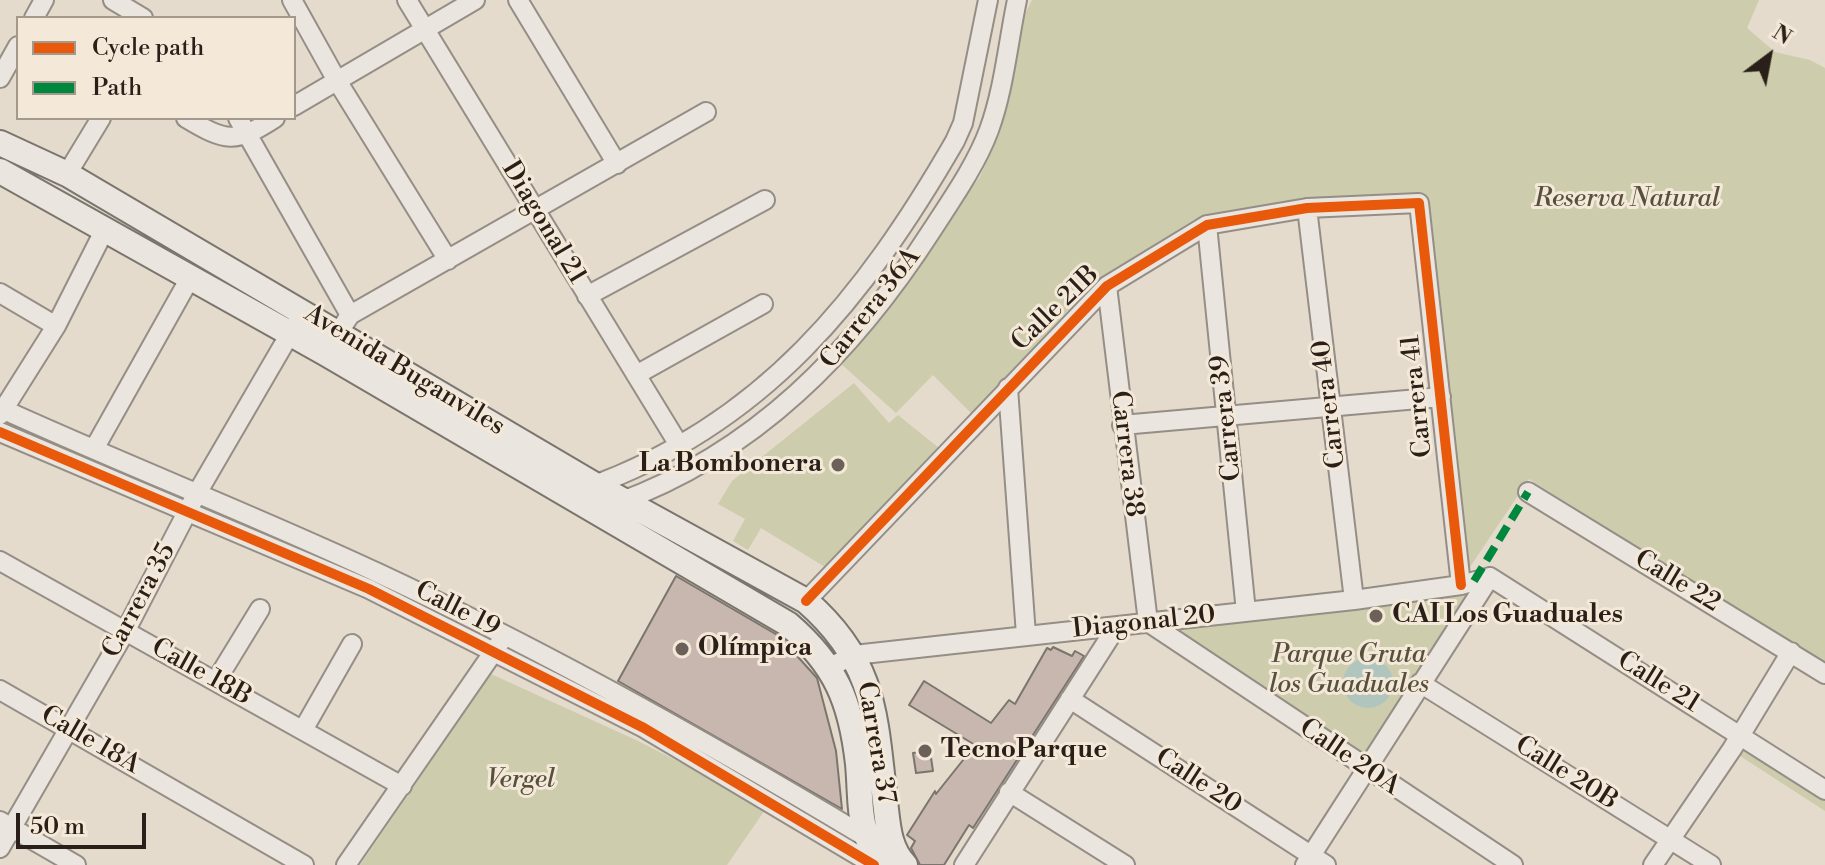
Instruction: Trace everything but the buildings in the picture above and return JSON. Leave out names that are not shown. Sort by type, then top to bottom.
[{"type":"main road","name":"Avenida Buganviles","points":[[0,143],[67,174],[302,312],[344,323],[595,485],[806,601]]},
{"type":"main road","name":"Avenida Buganviles","points":[[0,171],[291,333],[788,624]]},
{"type":"main road","name":"Carrera 37","points":[[806,601],[835,626],[867,681],[890,840],[889,863]]},
{"type":"main road","name":"Carrera 37","points":[[788,624],[830,667],[849,711],[864,836],[889,863]]},
{"type":"street","points":[[113,0],[140,16]]},
{"type":"street","points":[[292,0],[336,79],[448,260]]},
{"type":"street","name":"Diagonal 21","points":[[407,0],[679,445]]},
{"type":"street","points":[[296,105],[424,27],[475,0]]},
{"type":"street","points":[[518,0],[617,164]]},
{"type":"street","name":"Carrera 36A","points":[[568,495],[679,445],[737,408],[780,372],[839,314],[882,260],[955,141],[963,123],[988,0]]},
{"type":"street","name":"Carrera 36A","points":[[596,510],[682,474],[757,428],[833,361],[897,283],[953,197],[989,131],[1017,0]]},
{"type":"street","points":[[0,78],[10,50]]},
{"type":"street","points":[[325,353],[344,323],[706,112]]},
{"type":"street","points":[[67,174],[100,120]]},
{"type":"street","points":[[190,120],[223,138],[249,135],[272,120]]},
{"type":"street","points":[[239,120],[344,323]]},
{"type":"street","points":[[587,296],[765,200]]},
{"type":"street","name":"Calle 21B","points":[[806,601],[1107,286],[1207,225],[1307,208],[1419,203]]},
{"type":"street","name":"Carrera 41","points":[[1419,203],[1461,585]]},
{"type":"street","name":"Carrera 40","points":[[1307,208],[1354,600]]},
{"type":"street","name":"Carrera 39","points":[[1207,225],[1246,612]]},
{"type":"street","points":[[2,411],[56,326],[104,231]]},
{"type":"street","points":[[94,449],[190,278]]},
{"type":"street","name":"Carrera 38","points":[[1107,286],[1148,622]]},
{"type":"street","points":[[0,293],[56,326]]},
{"type":"street","points":[[636,375],[763,304]]},
{"type":"street","name":"Carrera 35","points":[[0,848],[6,824],[70,729],[196,495],[302,312]]},
{"type":"street","points":[[1008,388],[1026,635]]},
{"type":"street","points":[[1122,425],[1441,397]]},
{"type":"street","name":"Calle 19","points":[[2,411],[377,573],[505,635],[649,711],[864,836]]},
{"type":"street","name":"Calle 19","points":[[0,432],[369,589],[644,728],[889,863]]},
{"type":"street","name":"Calle 22","points":[[1528,492],[1825,674]]},
{"type":"street","name":"Calle 18B","points":[[0,561],[402,786]]},
{"type":"street","points":[[1461,585],[1490,577]]},
{"type":"street","points":[[1314,862],[1366,770],[1490,577]]},
{"type":"street","name":"Calle 21","points":[[1490,577],[1825,790]]},
{"type":"street","name":"Diagonal 20","points":[[830,667],[854,655],[1354,600],[1461,585]]},
{"type":"street","points":[[216,681],[260,609]]},
{"type":"street","name":"Calle 20A","points":[[1148,622],[1513,865]]},
{"type":"street","points":[[964,865],[1117,626]]},
{"type":"street","points":[[346,865],[505,635]]},
{"type":"street","points":[[303,730],[352,644]]},
{"type":"street","points":[[1653,865],[1791,652]]},
{"type":"street","name":"Calle 20B","points":[[1420,683],[1711,865]]},
{"type":"street","name":"Calle 18A","points":[[0,690],[304,865]]},
{"type":"street","name":"Calle 20","points":[[1070,699],[1314,862]]},
{"type":"street","points":[[1009,792],[1125,865]]},
{"type":"street","points":[[6,824],[76,865]]},
{"type":"green space","name":"Reserva Natural","points":[[1032,0],[1759,0],[1747,28],[1775,52],[1810,60],[1825,68],[1825,666],[1529,479],[1464,576],[1428,197],[1304,204],[1195,219],[1095,281],[972,414],[933,375],[896,413],[839,362],[980,177],[1000,132],[1016,65],[1021,22]]},
{"type":"green space","name":"La Bombonera","points":[[854,383],[889,423],[898,415],[939,448],[825,567],[761,528],[748,550],[733,541],[745,519],[718,504],[732,481]]},
{"type":"green space","name":"Parque Gruta los Guaduales","points":[[1473,590],[1366,760],[1175,628]]},
{"type":"green space","name":"Vergel","points":[[491,674],[636,740],[767,807],[727,865],[360,865]]},
{"type":"green space","points":[[1744,745],[1825,797],[1825,811],[1737,754]]},
{"type":"shaded area","points":[[1368,658],[1386,665],[1393,683],[1386,701],[1368,708],[1350,701],[1343,683],[1350,665]]},
{"type":"marked path","points":[[1474,581],[1528,492]]},
{"type":"cycle path","points":[[806,601],[1107,286],[1207,225],[1307,208],[1419,203],[1461,585]]},
{"type":"cycle path","points":[[0,432],[369,589],[644,728],[874,865]]},
{"type":"place","name":"La Bombonera","points":[[838,465]]},
{"type":"place","name":"CAI Los Guaduales","points":[[1376,616]]},
{"type":"place","name":"Olímpica","points":[[682,649]]},
{"type":"place","name":"TecnoParque","points":[[925,751]]}]
